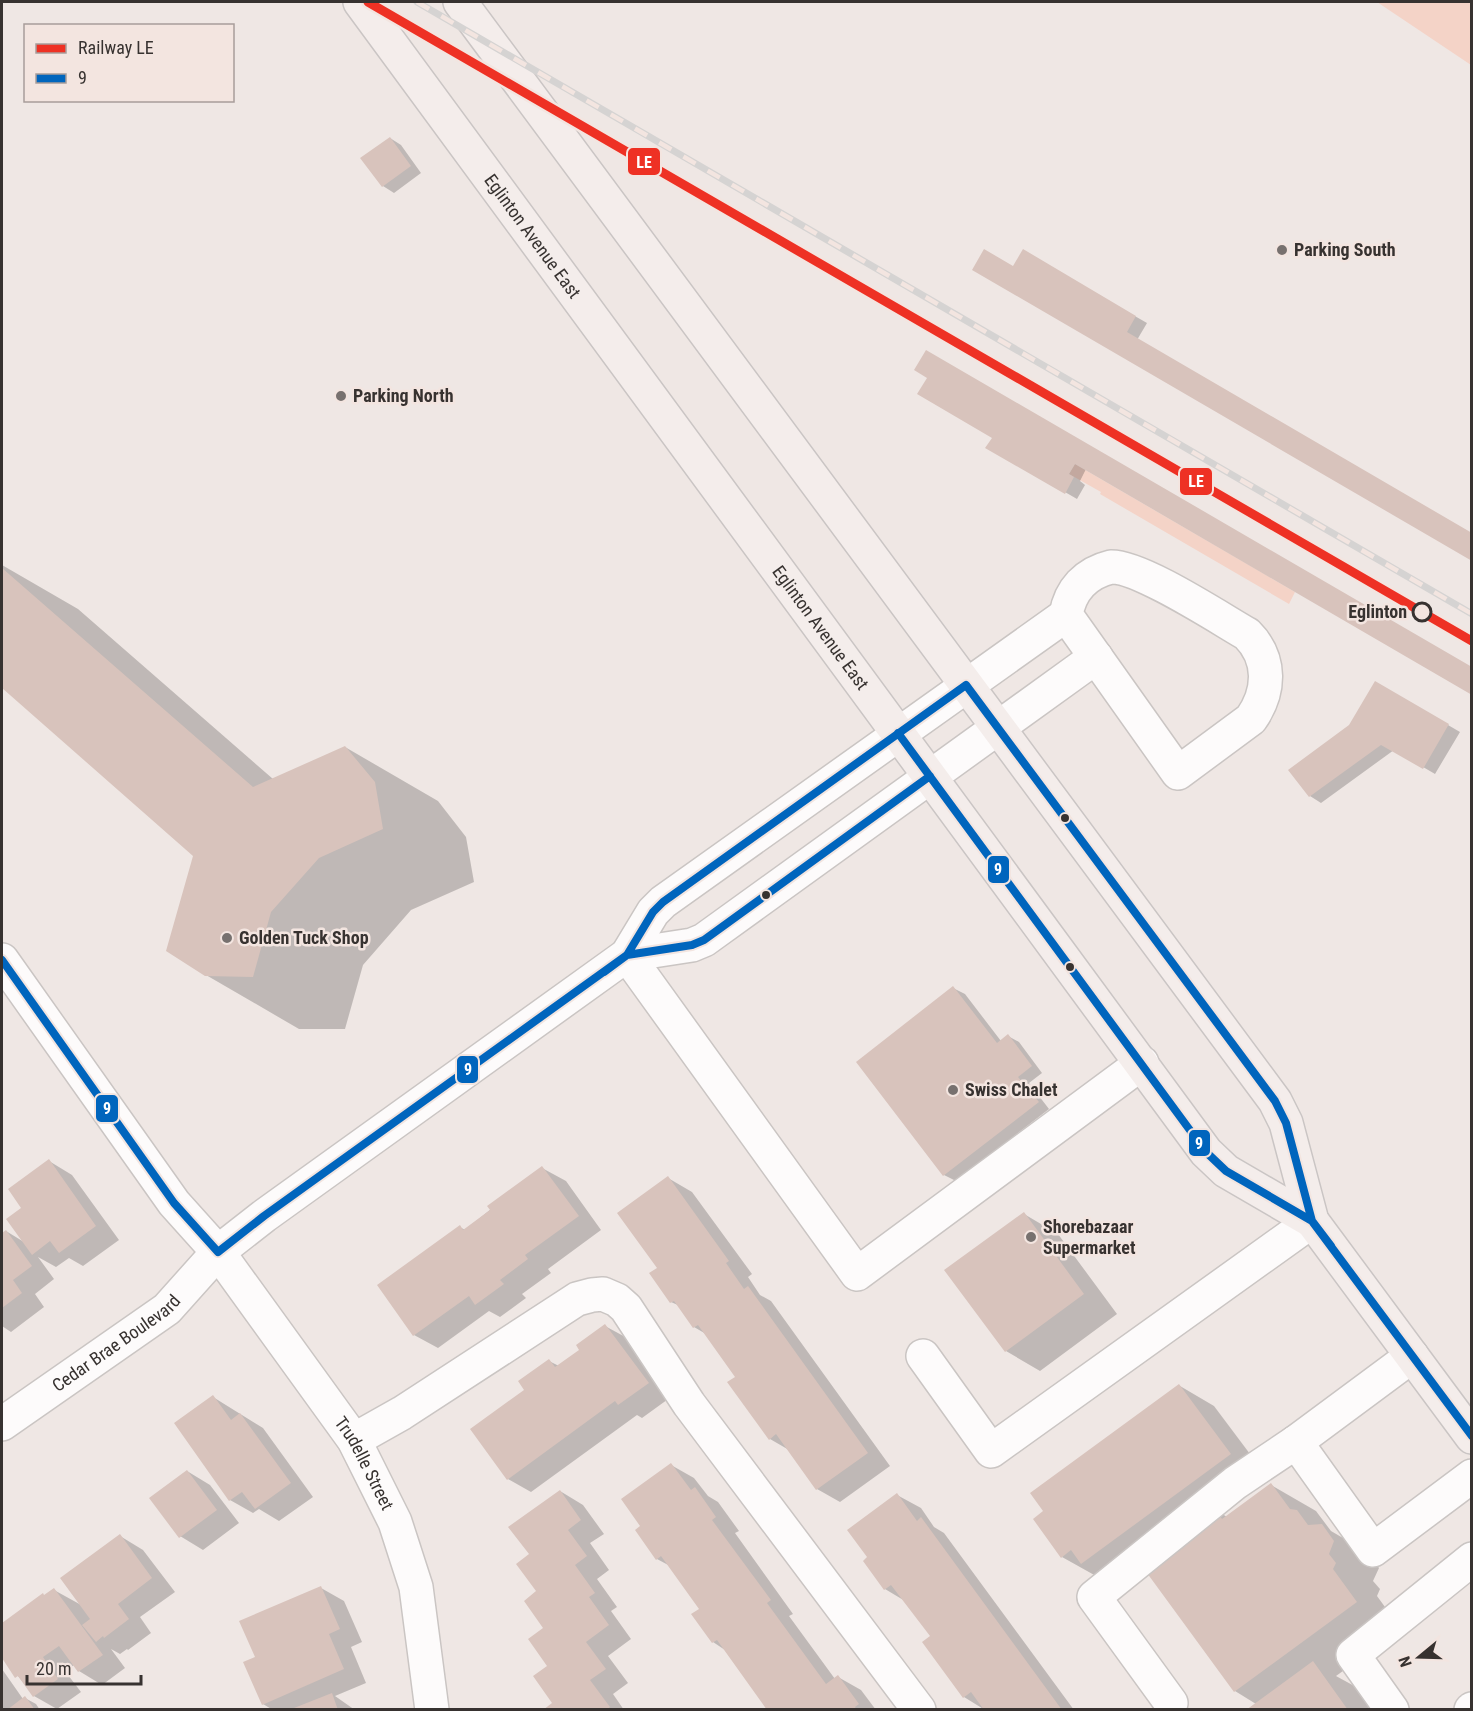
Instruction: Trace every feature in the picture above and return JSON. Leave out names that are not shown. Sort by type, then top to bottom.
[{"type":"main road","name":"Eglinton Avenue East","points":[[360,2],[1206,1152],[1226,1171],[1312,1221]]},
{"type":"main road","name":"Eglinton Avenue East","points":[[460,2],[1275,1101],[1286,1123],[1312,1221],[1472,1437]]},
{"type":"street","points":[[627,955],[653,912],[663,903],[1066,615],[1076,587],[1091,575],[1111,567],[1135,572],[1250,637],[1259,649],[1267,681],[1259,708],[1251,719],[1178,772],[1066,615]]},
{"type":"street","points":[[627,955],[692,945],[704,940],[1096,657]]},
{"type":"street","points":[[627,955],[857,1274],[1142,1063]]},
{"type":"street","name":"Cedar Brae Boulevard","points":[[2,1424],[167,1309],[218,1252],[273,1210],[627,955]]},
{"type":"street","name":"Trudelle Street","points":[[2,960],[174,1203],[218,1252],[354,1440],[395,1522],[416,1587],[432,1710]]},
{"type":"street","points":[[923,1356],[991,1451],[1312,1221]]},
{"type":"street","points":[[354,1440],[402,1413],[577,1299],[592,1294],[610,1297],[626,1308],[689,1404],[919,1710]]},
{"type":"street","points":[[1171,1703],[1094,1597],[1235,1483],[1296,1442],[1412,1356]]},
{"type":"street","points":[[1296,1442],[1373,1550],[1472,1476]]},
{"type":"street","points":[[1392,1710],[1353,1655],[1472,1559]]},
{"type":"shaded area","points":[[1377,2],[1471,2],[1471,65]]},
{"type":"shaded area","points":[[1075,464],[1295,592],[1289,604],[1069,474]]},
{"type":"building","points":[[390,137],[411,166],[382,187],[360,158]]},
{"type":"building","points":[[984,249],[1013,266],[1023,249],[1136,316],[1127,332],[1472,533],[1472,561],[972,270]]},
{"type":"building","points":[[926,350],[1472,667],[1472,695],[1075,464],[1069,474],[1074,477],[1065,494],[985,448],[992,438],[917,394],[927,378],[914,370]]},
{"type":"building","points":[[2,568],[253,787],[345,746],[375,782],[383,829],[319,858],[271,912],[253,977],[205,976],[166,951],[193,856],[2,688]]},
{"type":"building","points":[[1375,681],[1449,724],[1423,769],[1381,745],[1309,797],[1288,770],[1349,725]]},
{"type":"building","name":"Swiss Chalet","points":[[953,986],[997,1043],[1008,1034],[1032,1066],[1018,1077],[1039,1102],[943,1176],[856,1062]]},
{"type":"building","points":[[49,1159],[96,1226],[59,1253],[50,1241],[32,1255],[6,1219],[21,1208],[8,1189]]},
{"type":"building","points":[[542,1166],[579,1216],[525,1255],[528,1259],[500,1280],[504,1284],[475,1305],[469,1296],[413,1336],[377,1285],[460,1225],[463,1230],[490,1210],[487,1206]]},
{"type":"building","points":[[668,1176],[729,1261],[726,1263],[744,1289],[748,1286],[868,1453],[816,1490],[776,1434],[769,1440],[727,1382],[735,1377],[698,1325],[693,1328],[674,1301],[670,1303],[649,1273],[657,1268],[617,1213]]},
{"type":"building","points":[[1024,1212],[1084,1294],[1005,1352],[944,1270]]},
{"type":"building","points":[[6,1230],[32,1266],[13,1280],[22,1293],[2,1308],[2,1233]]},
{"type":"building","points":[[605,1324],[649,1383],[618,1405],[615,1401],[507,1480],[470,1429],[524,1390],[518,1381],[549,1359],[555,1367],[579,1350],[576,1345]]},
{"type":"building","points":[[1179,1384],[1231,1454],[1081,1564],[1071,1550],[1061,1558],[1033,1519],[1043,1511],[1030,1493]]},
{"type":"building","points":[[213,1395],[231,1420],[240,1413],[291,1483],[255,1509],[242,1492],[229,1501],[174,1423]]},
{"type":"building","points":[[671,1463],[691,1490],[695,1487],[716,1517],[712,1520],[771,1600],[767,1603],[826,1684],[838,1675],[859,1704],[855,1707],[857,1710],[767,1710],[717,1640],[712,1643],[691,1614],[699,1609],[661,1556],[656,1560],[635,1530],[640,1526],[621,1499]]},
{"type":"building","points":[[187,1470],[217,1510],[179,1538],[149,1498]]},
{"type":"building","points":[[1271,1483],[1290,1509],[1297,1510],[1308,1525],[1322,1524],[1334,1541],[1329,1554],[1336,1563],[1333,1569],[1357,1602],[1234,1692],[1147,1573],[1213,1507],[1222,1519]]},
{"type":"building","points":[[560,1490],[581,1520],[568,1530],[587,1556],[575,1565],[595,1593],[589,1597],[609,1625],[586,1642],[606,1669],[590,1680],[610,1707],[606,1710],[543,1710],[552,1703],[533,1676],[547,1666],[528,1639],[543,1628],[524,1601],[536,1591],[516,1564],[529,1554],[508,1527]]},
{"type":"building","points":[[897,1493],[917,1521],[921,1517],[1062,1710],[984,1710],[971,1692],[963,1698],[922,1642],[930,1636],[891,1585],[884,1590],[863,1561],[867,1557],[847,1530]]},
{"type":"building","points":[[120,1534],[152,1578],[118,1604],[129,1619],[96,1642],[82,1625],[90,1619],[60,1578]]},
{"type":"building","points":[[321,1586],[340,1629],[329,1634],[344,1669],[262,1705],[243,1662],[255,1657],[239,1621]]},
{"type":"building","points":[[54,1588],[103,1655],[78,1672],[59,1646],[43,1657],[58,1679],[33,1697],[18,1676],[15,1678],[2,1658],[2,1623],[43,1593],[44,1595]]},
{"type":"building","points":[[1313,1661],[1348,1710],[1246,1710]]},
{"type":"building","points":[[332,1693],[338,1710],[295,1710],[294,1708]]},
{"type":"building","points":[[25,1696],[35,1710],[7,1710]]},
{"type":"railway","points":[[417,2],[1472,614]]},
{"type":"rail line","name":"LE","points":[[368,2],[1472,641]]},
{"type":"transit line","name":"9","points":[[218,1252],[264,1216],[627,955],[653,912],[663,902],[966,685],[1275,1101],[1286,1123],[1312,1221],[1472,1436]]},
{"type":"transit line","name":"9","points":[[898,733],[1206,1152],[1226,1171],[1312,1221],[1331,1246]]},
{"type":"transit line","name":"9","points":[[604,972],[627,955],[692,945],[704,940],[930,776]]},
{"type":"transit line","name":"9","points":[[2,960],[174,1203],[218,1252]]},
{"type":"place","name":"Parking South","points":[[1282,250]]},
{"type":"place","name":"Parking North","points":[[341,396]]},
{"type":"place","name":"Eglinton","points":[[1422,612]]},
{"type":"place","name":"Golden Tuck Shop","points":[[227,938]]},
{"type":"place","name":"Swiss Chalet","points":[[953,1090]]},
{"type":"place","name":"Shorebazaar Supermarket","points":[[1031,1237]]}]
